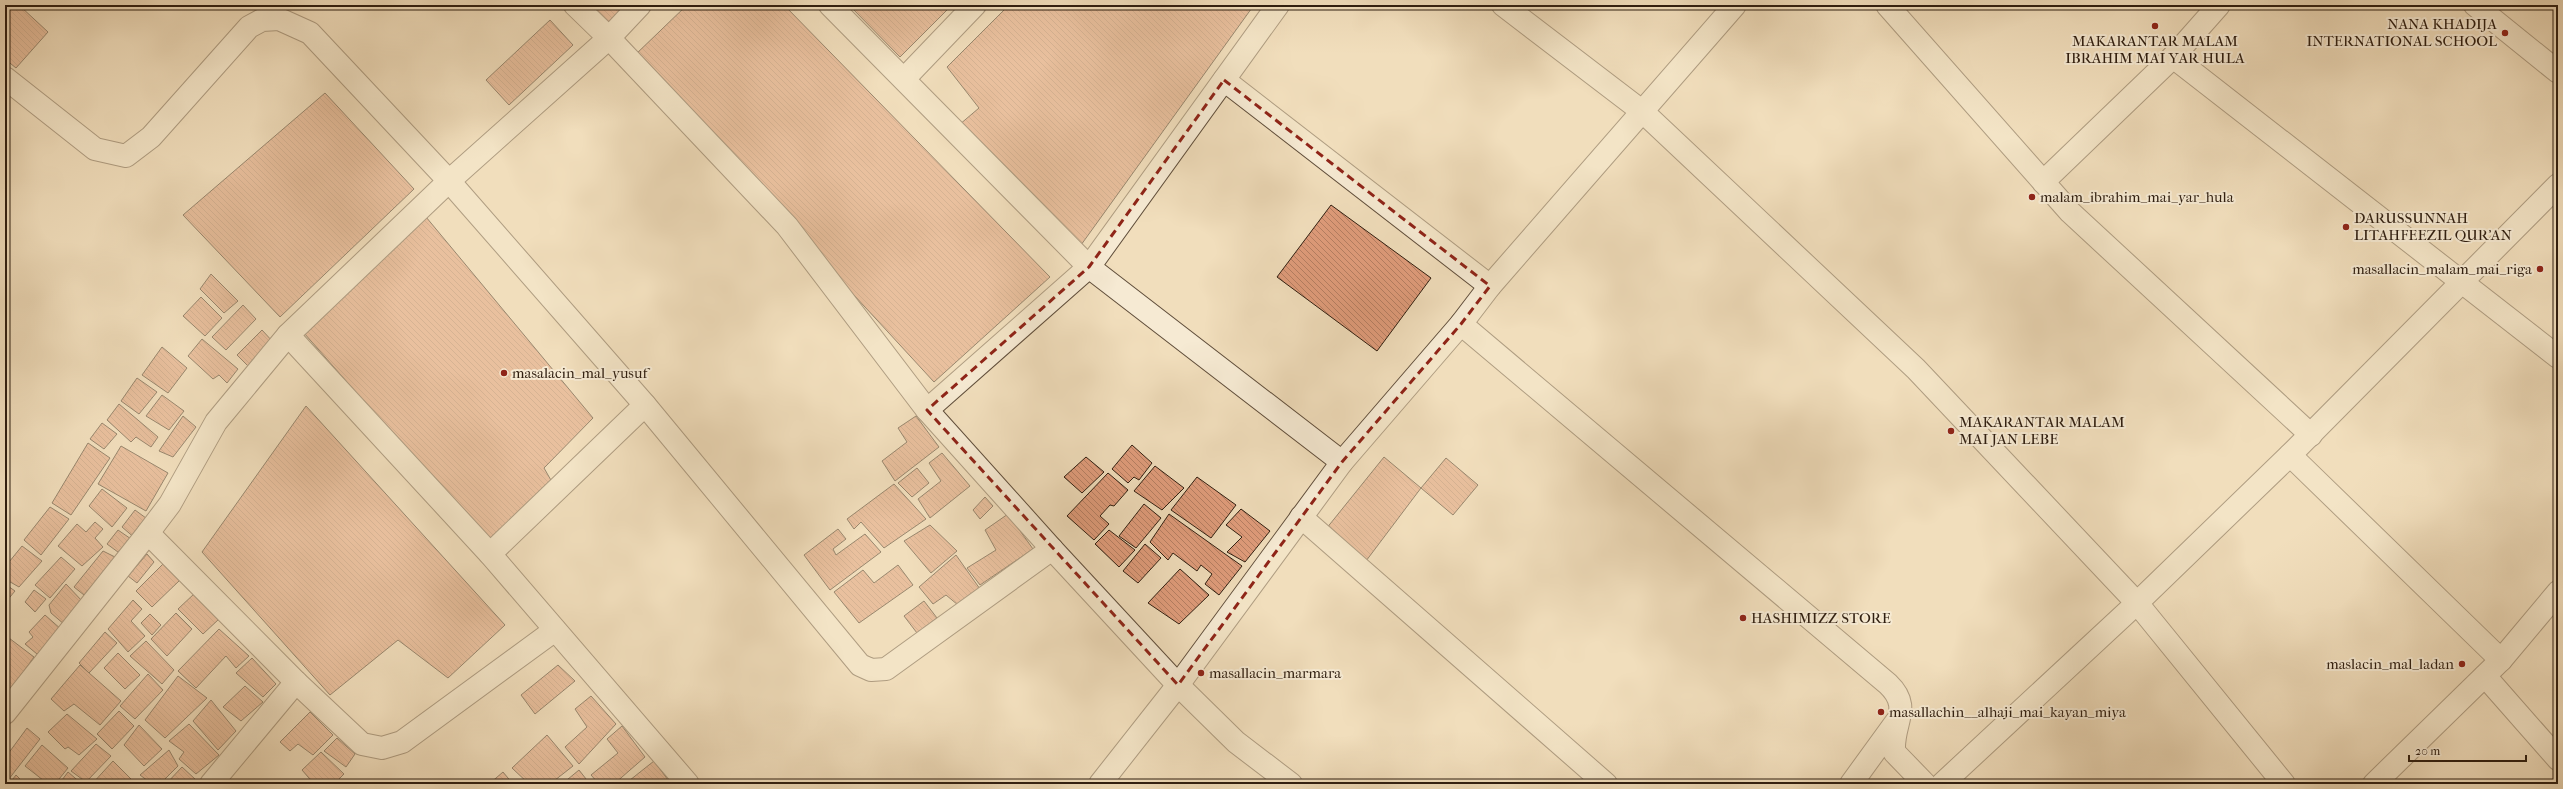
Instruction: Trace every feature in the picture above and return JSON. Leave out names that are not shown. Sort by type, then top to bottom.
[{"type":"street","points":[[574,5],[609,38],[787,226],[928,410],[1052,549],[1178,685],[1236,742],[1291,784]]},
{"type":"street","points":[[5,713],[170,504],[216,422],[288,335],[449,181],[609,38],[640,5]]},
{"type":"street","points":[[830,5],[1089,267],[1342,462]]},
{"type":"street","points":[[904,79],[975,5]]},
{"type":"street","points":[[928,410],[1089,267],[1278,5]]},
{"type":"street","points":[[1503,5],[1643,112],[1916,369],[2137,603],[2284,784]]},
{"type":"street","points":[[1100,784],[1178,685],[1342,462],[1461,324],[1490,286],[1735,5]]},
{"type":"street","points":[[1887,5],[2070,212],[2311,435]]},
{"type":"street","points":[[2043,182],[2173,56],[2219,5]]},
{"type":"street","points":[[2475,5],[2558,72]]},
{"type":"street","points":[[5,78],[95,149],[126,156],[151,137],[249,27],[262,20],[279,20],[310,33],[449,181],[645,405],[860,665],[871,670],[886,669],[1052,549]]},
{"type":"street","points":[[2173,56],[2461,283],[2558,357]]},
{"type":"street","points":[[1224,80],[1490,286]]},
{"type":"street","points":[[1942,784],[2137,603],[2311,435],[2558,185]]},
{"type":"street","points":[[1461,324],[1888,684],[1898,694],[1901,706],[1894,752],[1925,784]]},
{"type":"street","points":[[288,335],[490,554],[688,784]]},
{"type":"street","points":[[490,554],[645,405]]},
{"type":"street","points":[[2290,455],[2501,660]]},
{"type":"street","points":[[1301,517],[1606,784]]},
{"type":"street","points":[[148,533],[296,682],[362,744],[382,748],[402,742],[555,630]]},
{"type":"street","points":[[2374,784],[2501,660],[2558,592]]},
{"type":"street","points":[[2484,676],[2558,759]]},
{"type":"street","points":[[210,784],[296,682]]},
{"type":"street","points":[[1851,784],[1898,719]]},
{"type":"highlighted area","points":[[1224,80],[1490,286],[1461,324],[1342,462],[1178,685],[927,410],[1089,267]]},
{"type":"building","points":[[5,5],[21,5],[20,6],[48,32],[16,68],[5,59]]},
{"type":"building","points":[[583,5],[628,5],[606,27]]},
{"type":"building","points":[[687,5],[784,5],[1050,277],[934,382],[634,56]]},
{"type":"building","points":[[849,5],[952,5],[900,57]]},
{"type":"building","points":[[1009,5],[1254,5],[1081,245],[959,125],[979,108],[947,67]]},
{"type":"building","points":[[550,20],[573,45],[509,105],[486,80]]},
{"type":"building","points":[[325,93],[414,189],[280,317],[183,215]]},
{"type":"building","points":[[1331,205],[1431,278],[1377,351],[1277,277]]},
{"type":"building","points":[[426,217],[593,418],[544,468],[552,482],[489,544],[304,333]]},
{"type":"building","points":[[211,274],[238,301],[224,313],[200,289]]},
{"type":"building","points":[[201,297],[222,318],[205,336],[183,316]]},
{"type":"building","points":[[243,305],[256,319],[226,350],[212,337]]},
{"type":"building","points":[[262,330],[274,343],[250,368],[237,355]]},
{"type":"building","points":[[202,339],[238,369],[227,383],[219,375],[213,379],[188,356]]},
{"type":"building","points":[[162,347],[187,368],[168,393],[142,375]]},
{"type":"building","points":[[137,378],[157,392],[139,414],[121,401]]},
{"type":"building","points":[[162,395],[184,411],[169,430],[146,416]]},
{"type":"building","points":[[119,404],[158,437],[151,447],[136,437],[131,442],[107,420]]},
{"type":"building","points":[[306,406],[505,625],[448,678],[398,640],[330,695],[202,552]]},
{"type":"building","points":[[183,416],[196,427],[173,457],[159,451]]},
{"type":"building","points":[[916,416],[939,447],[895,481],[882,461],[907,442],[898,428]]},
{"type":"building","points":[[102,423],[117,434],[104,449],[90,439]]},
{"type":"building","points":[[88,443],[110,458],[71,515],[52,503]]},
{"type":"building","points":[[1132,445],[1152,463],[1139,480],[1134,477],[1128,483],[1112,469]]},
{"type":"building","points":[[121,446],[168,473],[146,511],[98,484]]},
{"type":"building","points":[[942,453],[970,486],[930,518],[918,499],[941,481],[929,463]]},
{"type":"building","points":[[1086,457],[1104,472],[1082,493],[1064,477]]},
{"type":"building","points":[[1384,457],[1421,488],[1366,561],[1326,529]]},
{"type":"building","points":[[1446,458],[1478,485],[1453,515],[1421,488]]},
{"type":"building","points":[[1155,466],[1184,488],[1162,510],[1134,491]]},
{"type":"building","points":[[917,468],[929,483],[912,497],[898,483]]},
{"type":"building","points":[[1108,473],[1128,490],[1114,506],[1110,505],[1100,516],[1109,524],[1094,540],[1067,516]]},
{"type":"building","points":[[1197,477],[1236,505],[1211,538],[1171,510]]},
{"type":"building","points":[[894,484],[926,519],[884,548],[861,522],[854,529],[847,519]]},
{"type":"building","points":[[102,489],[127,508],[112,527],[89,506]]},
{"type":"building","points":[[985,497],[993,506],[980,519],[973,510]]},
{"type":"building","points":[[1144,504],[1161,518],[1136,548],[1119,536]]},
{"type":"building","points":[[50,507],[69,519],[41,555],[24,540]]},
{"type":"building","points":[[1241,509],[1270,531],[1245,562],[1227,552],[1242,537],[1226,525]]},
{"type":"building","points":[[135,510],[150,521],[136,539],[122,527]]},
{"type":"building","points":[[1008,514],[1033,549],[980,585],[967,568],[996,550],[985,530]]},
{"type":"building","points":[[1169,514],[1242,566],[1219,595],[1205,584],[1212,574],[1201,565],[1197,571],[1173,553],[1168,560],[1150,542]]},
{"type":"building","points":[[95,522],[103,529],[95,538],[103,547],[82,566],[58,546],[77,524],[86,532]]},
{"type":"building","points":[[930,525],[957,551],[931,573],[904,541]]},
{"type":"building","points":[[838,529],[846,539],[833,549],[836,555],[865,534],[881,552],[830,590],[804,555]]},
{"type":"building","points":[[118,530],[134,541],[122,555],[107,544]]},
{"type":"building","points":[[1109,530],[1135,550],[1119,567],[1095,544]]},
{"type":"building","points":[[1145,544],[1161,558],[1138,583],[1123,571]]},
{"type":"building","points":[[22,546],[42,561],[19,587],[5,579],[5,567]]},
{"type":"building","points":[[103,551],[117,558],[84,595],[74,587]]},
{"type":"building","points":[[147,554],[154,562],[137,583],[128,576]]},
{"type":"building","points":[[956,555],[980,589],[958,605],[946,595],[933,604],[919,587]]},
{"type":"building","points":[[61,557],[75,569],[50,598],[35,585]]},
{"type":"building","points":[[164,563],[180,580],[152,607],[136,591]]},
{"type":"building","points":[[898,565],[913,585],[859,623],[834,592],[863,570],[874,583]]},
{"type":"building","points":[[1180,569],[1209,595],[1179,624],[1148,603]]},
{"type":"building","points":[[5,584],[15,591],[5,603]]},
{"type":"building","points":[[66,584],[83,602],[65,625],[51,613],[49,605]]},
{"type":"building","points":[[34,590],[46,599],[35,612],[25,602]]},
{"type":"building","points":[[195,593],[219,619],[203,634],[178,609]]},
{"type":"building","points":[[133,600],[142,609],[131,621],[145,636],[128,652],[108,629]]},
{"type":"building","points":[[924,601],[937,618],[917,633],[904,616]]},
{"type":"building","points":[[176,613],[192,629],[167,656],[151,639]]},
{"type":"building","points":[[150,614],[161,625],[152,635],[141,623]]},
{"type":"building","points":[[45,615],[62,630],[37,654],[25,644],[33,637],[29,632]]},
{"type":"building","points":[[219,629],[249,656],[236,668],[226,656],[196,688],[178,671]]},
{"type":"building","points":[[105,632],[117,643],[89,673],[79,663]]},
{"type":"building","points":[[5,635],[34,657],[11,689],[5,683],[5,675],[10,669],[5,664]]},
{"type":"building","points":[[146,641],[174,670],[162,684],[130,656]]},
{"type":"building","points":[[118,653],[140,675],[125,689],[104,668]]},
{"type":"building","points":[[252,658],[276,684],[263,697],[236,673]]},
{"type":"building","points":[[80,665],[121,701],[100,725],[74,704],[64,711],[51,699]]},
{"type":"building","points":[[558,665],[575,681],[535,714],[521,695]]},
{"type":"building","points":[[148,674],[163,690],[135,719],[120,706]]},
{"type":"building","points":[[178,676],[207,698],[165,738],[145,720]]},
{"type":"building","points":[[245,686],[263,702],[241,721],[223,707]]},
{"type":"building","points":[[591,696],[616,724],[579,764],[565,747],[587,727],[575,709]]},
{"type":"building","points":[[211,700],[236,731],[218,750],[193,721]]},
{"type":"building","points":[[119,711],[134,726],[112,749],[97,734]]},
{"type":"building","points":[[310,712],[333,735],[313,755],[298,744],[290,751],[280,742]]},
{"type":"building","points":[[67,714],[97,739],[79,755],[68,747],[65,749],[48,732]]},
{"type":"building","points":[[189,724],[219,755],[196,774],[179,759],[184,752],[169,741]]},
{"type":"building","points":[[139,725],[162,749],[144,766],[124,745]]},
{"type":"building","points":[[622,726],[645,757],[614,784],[599,784],[591,775],[618,753],[607,739]]},
{"type":"building","points":[[27,728],[40,739],[5,784],[5,758]]},
{"type":"building","points":[[547,735],[573,766],[550,784],[529,784],[512,768]]},
{"type":"building","points":[[337,738],[355,754],[346,767],[324,751]]},
{"type":"building","points":[[96,744],[111,756],[86,782],[71,771]]},
{"type":"building","points":[[42,745],[68,768],[55,784],[48,784],[25,766]]},
{"type":"building","points":[[169,750],[178,766],[160,784],[152,784],[140,775]]},
{"type":"building","points":[[321,752],[344,774],[334,784],[314,784],[302,770]]},
{"type":"building","points":[[113,761],[136,784],[92,784]]},
{"type":"building","points":[[654,761],[671,784],[625,784]]},
{"type":"building","points":[[182,767],[195,779],[190,784],[166,784]]},
{"type":"building","points":[[579,770],[590,784],[562,784]]},
{"type":"building","points":[[68,772],[82,784],[59,784]]},
{"type":"building","points":[[503,772],[513,784],[489,784]]},
{"type":"building","points":[[16,775],[25,784],[9,784]]},
{"type":"building","points":[[249,779],[254,784],[244,784]]},
{"type":"place","name":"MAKARANTAR MALAM IBRAHIM MAI YAR HULA","points":[[2155,26]]},
{"type":"place","name":"NANA KHADIJA INTERNATIONAL SCHOOL","points":[[2505,33]]},
{"type":"place","name":"malam_ibrahim_mai_yar_hula","points":[[2032,197]]},
{"type":"place","name":"DARUSSUNNAH LITAHFEEZIL QUR'AN","points":[[2346,227]]},
{"type":"place","name":"masallacin_malam_mai_riga","points":[[2540,269]]},
{"type":"place","name":"masalacin_mal_yusuf","points":[[504,373]]},
{"type":"place","name":"MAKARANTAR MALAM MAI JAN LEBE","points":[[1951,431]]},
{"type":"place","name":"HASHIMIZZ STORE","points":[[1743,618]]},
{"type":"place","name":"maslacin_mal_ladan","points":[[2462,664]]},
{"type":"place","name":"masallacin_marmara","points":[[1201,673]]},
{"type":"place","name":"masallachin__alhaji_mai_kayan_miya","points":[[1881,712]]}]
